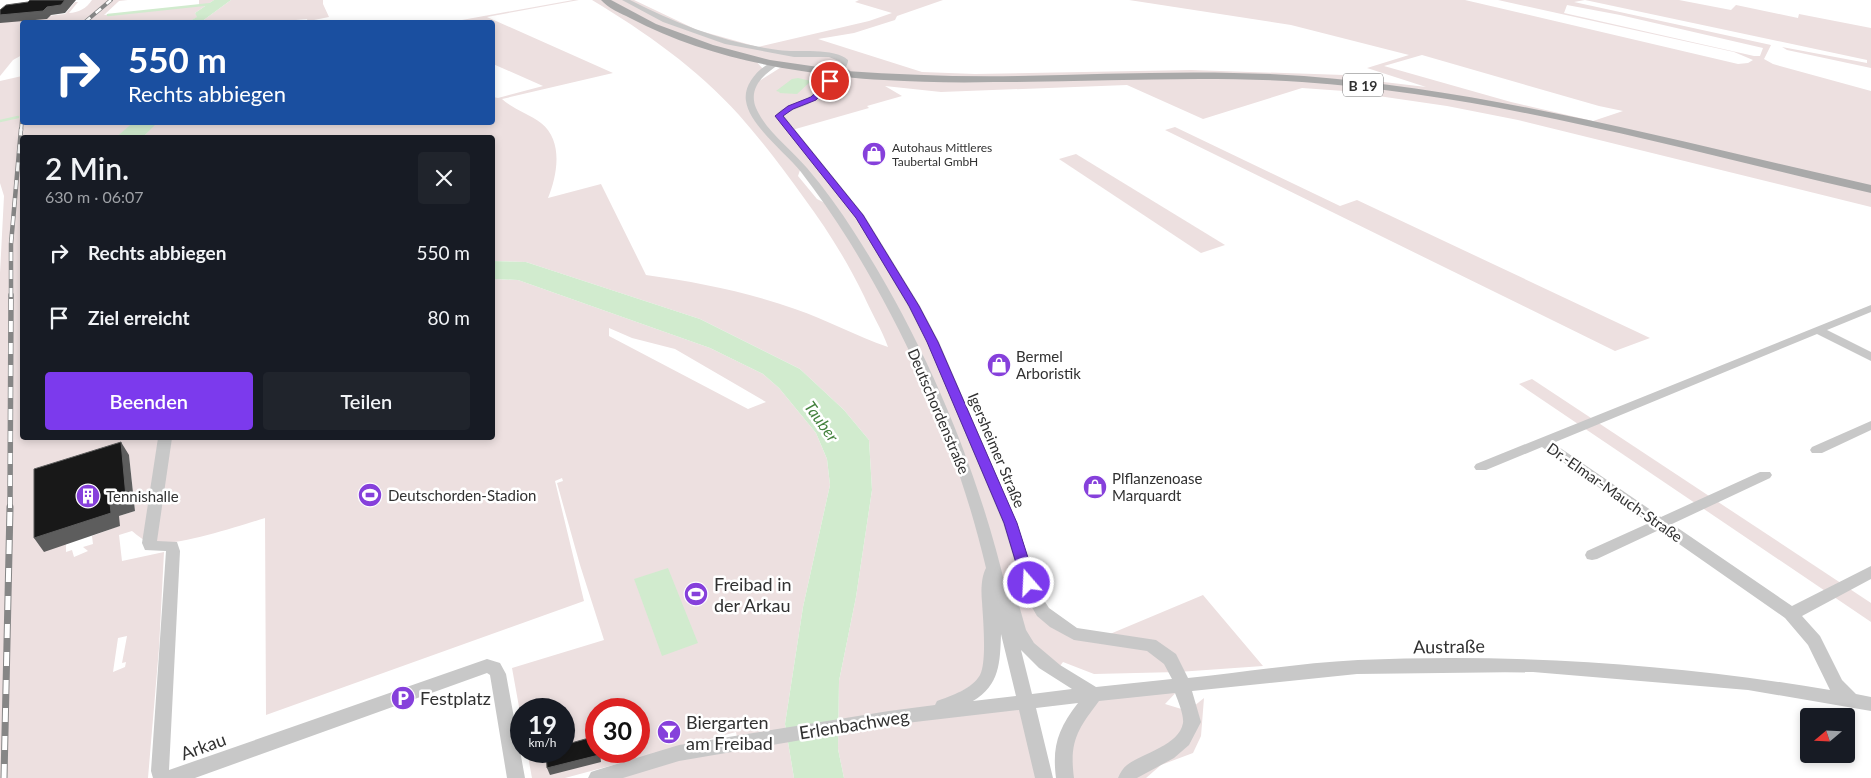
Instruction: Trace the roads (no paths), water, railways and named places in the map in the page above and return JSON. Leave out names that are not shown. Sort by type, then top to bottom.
[{"type":"main road","name":"B 19","points":[[605,0],[643,21],[686,40],[754,60],[832,72],[930,80],[970,81],[1144,75],[1228,75],[1340,82],[1429,93],[1513,108],[1871,189]]},
{"type":"main road","points":[[754,60],[762,67],[762,73]]},
{"type":"street","name":"Igersheimer Straße","points":[[625,0],[670,23],[722,42],[757,50],[797,55],[826,55],[842,58],[845,62],[843,67],[813,98],[782,112],[779,116],[780,119],[790,128],[860,217],[914,306],[933,342],[1010,523],[1033,595],[1043,612],[1074,634],[1150,645],[1170,659],[1183,685],[1192,722],[1187,736],[1181,743],[1132,771],[1127,778]]},
{"type":"street","points":[[752,85],[753,81],[762,73],[779,64]]},
{"type":"street","points":[[752,85],[779,64]]},
{"type":"street","name":"Deutschordenstraße","points":[[752,85],[750,102],[754,113],[804,170],[856,243],[905,333],[960,456],[992,562],[1044,778]]},
{"type":"street","name":"Dr.-Elmar-Mauch-Straße","points":[[1543,442],[1871,308]]},
{"type":"street","points":[[1818,330],[1871,357]]},
{"type":"street","points":[[1817,450],[1871,426]]},
{"type":"street","name":"Arkau","points":[[165,440],[149,543],[150,546],[172,546],[173,551],[160,771],[162,778],[172,778],[487,666],[494,668],[498,674],[516,778]]},
{"type":"street","points":[[1481,467],[1543,442]]},
{"type":"street","name":"Dr.-Elmar-Mauch-Straße","points":[[1543,442],[1791,614],[1814,641],[1836,685],[1851,700]]},
{"type":"street","points":[[1592,555],[1765,476]]},
{"type":"street","points":[[992,562],[1006,589],[1021,637],[1031,652],[1094,694],[1065,735],[1062,759],[1065,778]]},
{"type":"street","points":[[927,713],[966,697],[986,680],[993,635],[989,595],[992,562]]},
{"type":"street","points":[[1791,614],[1871,572]]},
{"type":"street","name":"Austraße","points":[[1026,701],[1357,667],[1533,665],[1748,684],[1871,704]]},
{"type":"street","name":"Erlenbachweg","points":[[597,778],[679,753],[773,736],[872,720],[1026,701]]},
{"type":"water","points":[[214,0],[231,0],[204,20],[192,20],[197,17],[195,13]]},
{"type":"water","points":[[798,78],[811,81],[797,94],[779,93],[776,91],[792,79]]},
{"type":"water","points":[[130,125],[155,125],[145,135],[118,135]]},
{"type":"water","name":"Tauber","points":[[495,261],[526,262],[700,319],[800,369],[844,410],[869,440],[872,490],[856,597],[839,681],[838,749],[844,778],[794,778],[785,724],[803,607],[830,485],[827,459],[816,433],[779,388],[763,374],[710,348],[518,280],[495,279]]},
{"type":"water","points":[[668,568],[698,643],[662,656],[634,579]]},
{"type":"waterway","points":[[108,15],[212,4]]},
{"type":"waterway","points":[[0,121],[18,117]]},
{"type":"railway","points":[[87,20],[111,0]]},
{"type":"railway","points":[[21,131],[22,125]]},
{"type":"railway","points":[[20,135],[21,129]]},
{"type":"railway","points":[[11,295],[11,244],[20,140]]},
{"type":"railway","points":[[10,508],[11,295]]},
{"type":"railway","points":[[4,778],[10,507]]},
{"type":"place","name":"Autohaus Mittleres Taubertal GmbH","points":[[874,154]]},
{"type":"place","name":"Bermel Arboristik","points":[[999,365]]},
{"type":"place","name":"Plflanzenoase Marquardt","points":[[1095,487]]},
{"type":"place","name":"Deutschorden-Stadion","points":[[370,495]]},
{"type":"place","name":"Tennishalle","points":[[88,496]]},
{"type":"place","name":"Freibad in der Arkau","points":[[696,594]]},
{"type":"place","name":"Festplatz","points":[[403,698]]},
{"type":"place","name":"Biergarten am Freibad","points":[[669,732]]}]
